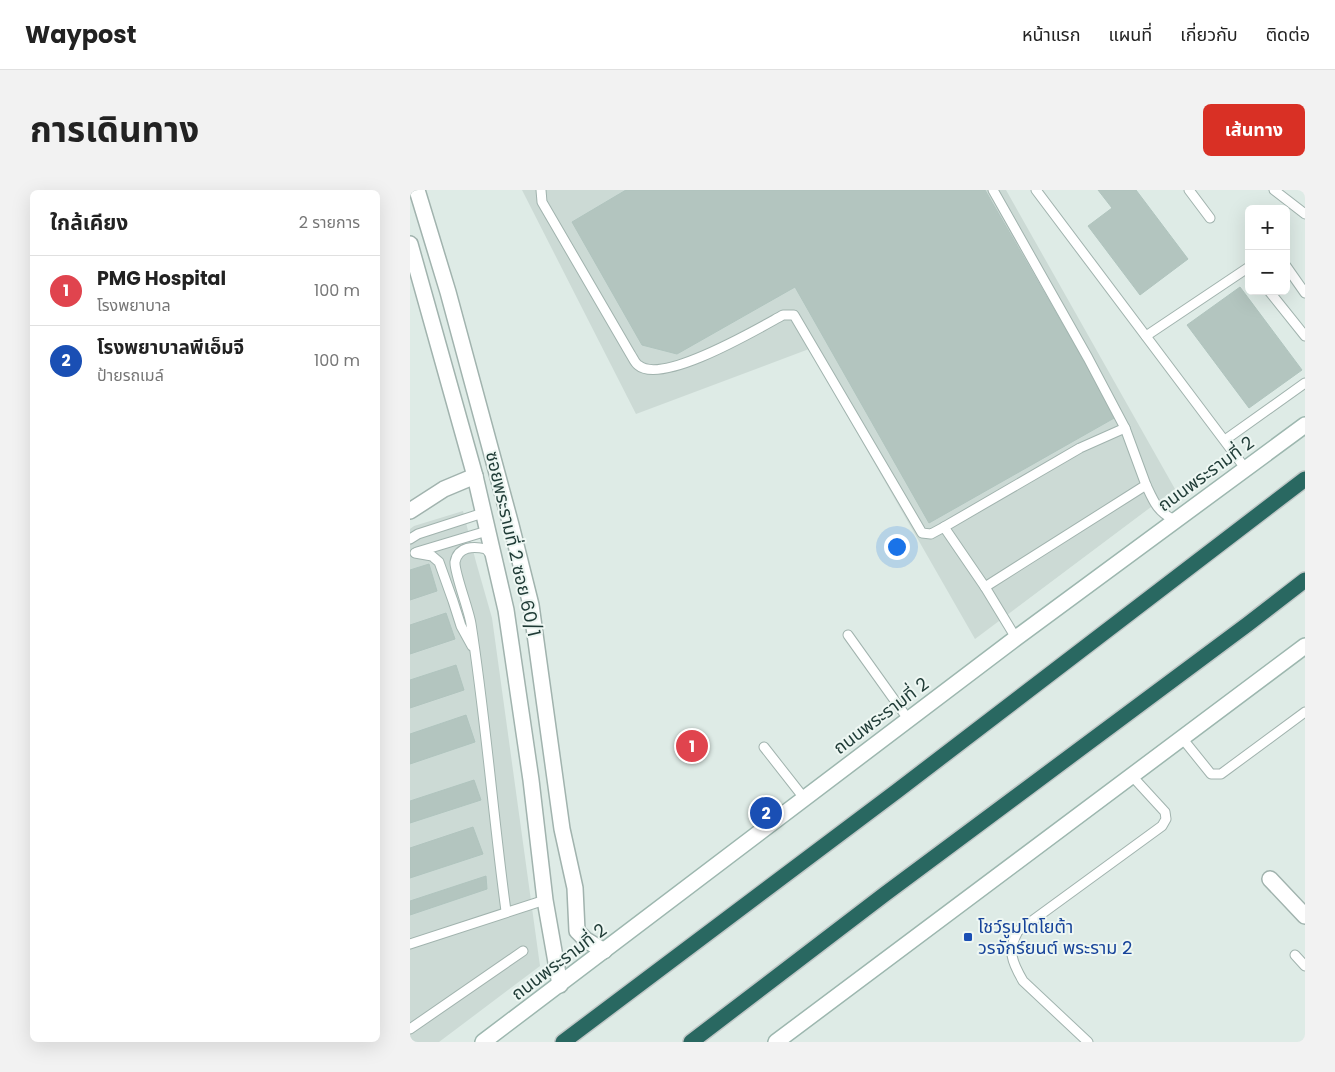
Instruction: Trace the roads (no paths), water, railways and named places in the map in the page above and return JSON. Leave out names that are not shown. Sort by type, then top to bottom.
[{"type":"highway","points":[[563,1042],[897,791],[1305,479]]},
{"type":"highway","points":[[691,1042],[885,894],[1305,580]]},
{"type":"main road","name":"ซอยพระรามที่ 2 ซอย 60/1","points":[[417,190],[448,292],[499,478],[531,605],[562,829],[574,888],[577,932],[580,936],[604,951]]},
{"type":"main road","name":"ซอยพระรามที่ 2 ซอย 60/1","points":[[410,244],[475,476],[506,610],[532,780],[545,900],[560,985]]},
{"type":"main road","name":"ถนนพระรามที่ 2","points":[[483,1042],[908,719],[1174,520],[1305,425]]},
{"type":"main road","points":[[410,511],[444,490],[475,476]]},
{"type":"main road","points":[[780,1041],[1305,646]]},
{"type":"main road","points":[[1270,880],[1305,916]]},
{"type":"lane","points":[[542,190],[542,202],[638,365],[649,369],[676,367],[721,348],[783,315],[794,315],[922,533],[931,534],[1080,448],[1125,428]]},
{"type":"lane","points":[[993,190],[1088,358],[1125,428],[1155,504],[1163,514],[1174,520]]},
{"type":"lane","points":[[1036,190],[1245,468]]},
{"type":"lane","points":[[1189,190],[1210,218]]},
{"type":"lane","points":[[1274,190],[1305,214]]},
{"type":"lane","points":[[1146,336],[1245,270]]},
{"type":"lane","points":[[1290,272],[1305,293]]},
{"type":"lane","points":[[1272,295],[1305,336]]},
{"type":"lane","points":[[1225,440],[1305,383]]},
{"type":"lane","points":[[985,586],[1146,485]]},
{"type":"lane","points":[[410,539],[418,534],[483,513]]},
{"type":"lane","points":[[944,527],[985,586],[1016,638]]},
{"type":"lane","points":[[412,553],[488,531]]},
{"type":"lane","points":[[494,560],[486,548],[472,547],[461,551],[455,561],[471,623],[489,758],[506,911]]},
{"type":"lane","points":[[412,553],[432,556],[439,562],[461,626],[474,651]]},
{"type":"lane","points":[[848,635],[908,719]]},
{"type":"lane","points":[[1182,738],[1212,774],[1221,774],[1305,712]]},
{"type":"lane","points":[[764,747],[804,798]]},
{"type":"lane","points":[[1088,1042],[1023,981],[1016,969],[1012,953],[1012,943],[1018,932],[1162,826],[1166,818],[1165,812],[1132,776]]},
{"type":"lane","points":[[410,944],[506,911],[545,900]]},
{"type":"lane","points":[[410,1029],[523,951]]},
{"type":"lane","points":[[1295,955],[1305,966]]},
{"type":"place","name":"PMG Hospital","points":[[692,746]]},
{"type":"place","name":"โรงพยาบาลพีเอ็มจี","points":[[766,813]]},
{"type":"place","name":"โชว์รูมโตโยต้า วรจักร์ยนต์ พระราม 2","points":[[968,937]]}]
